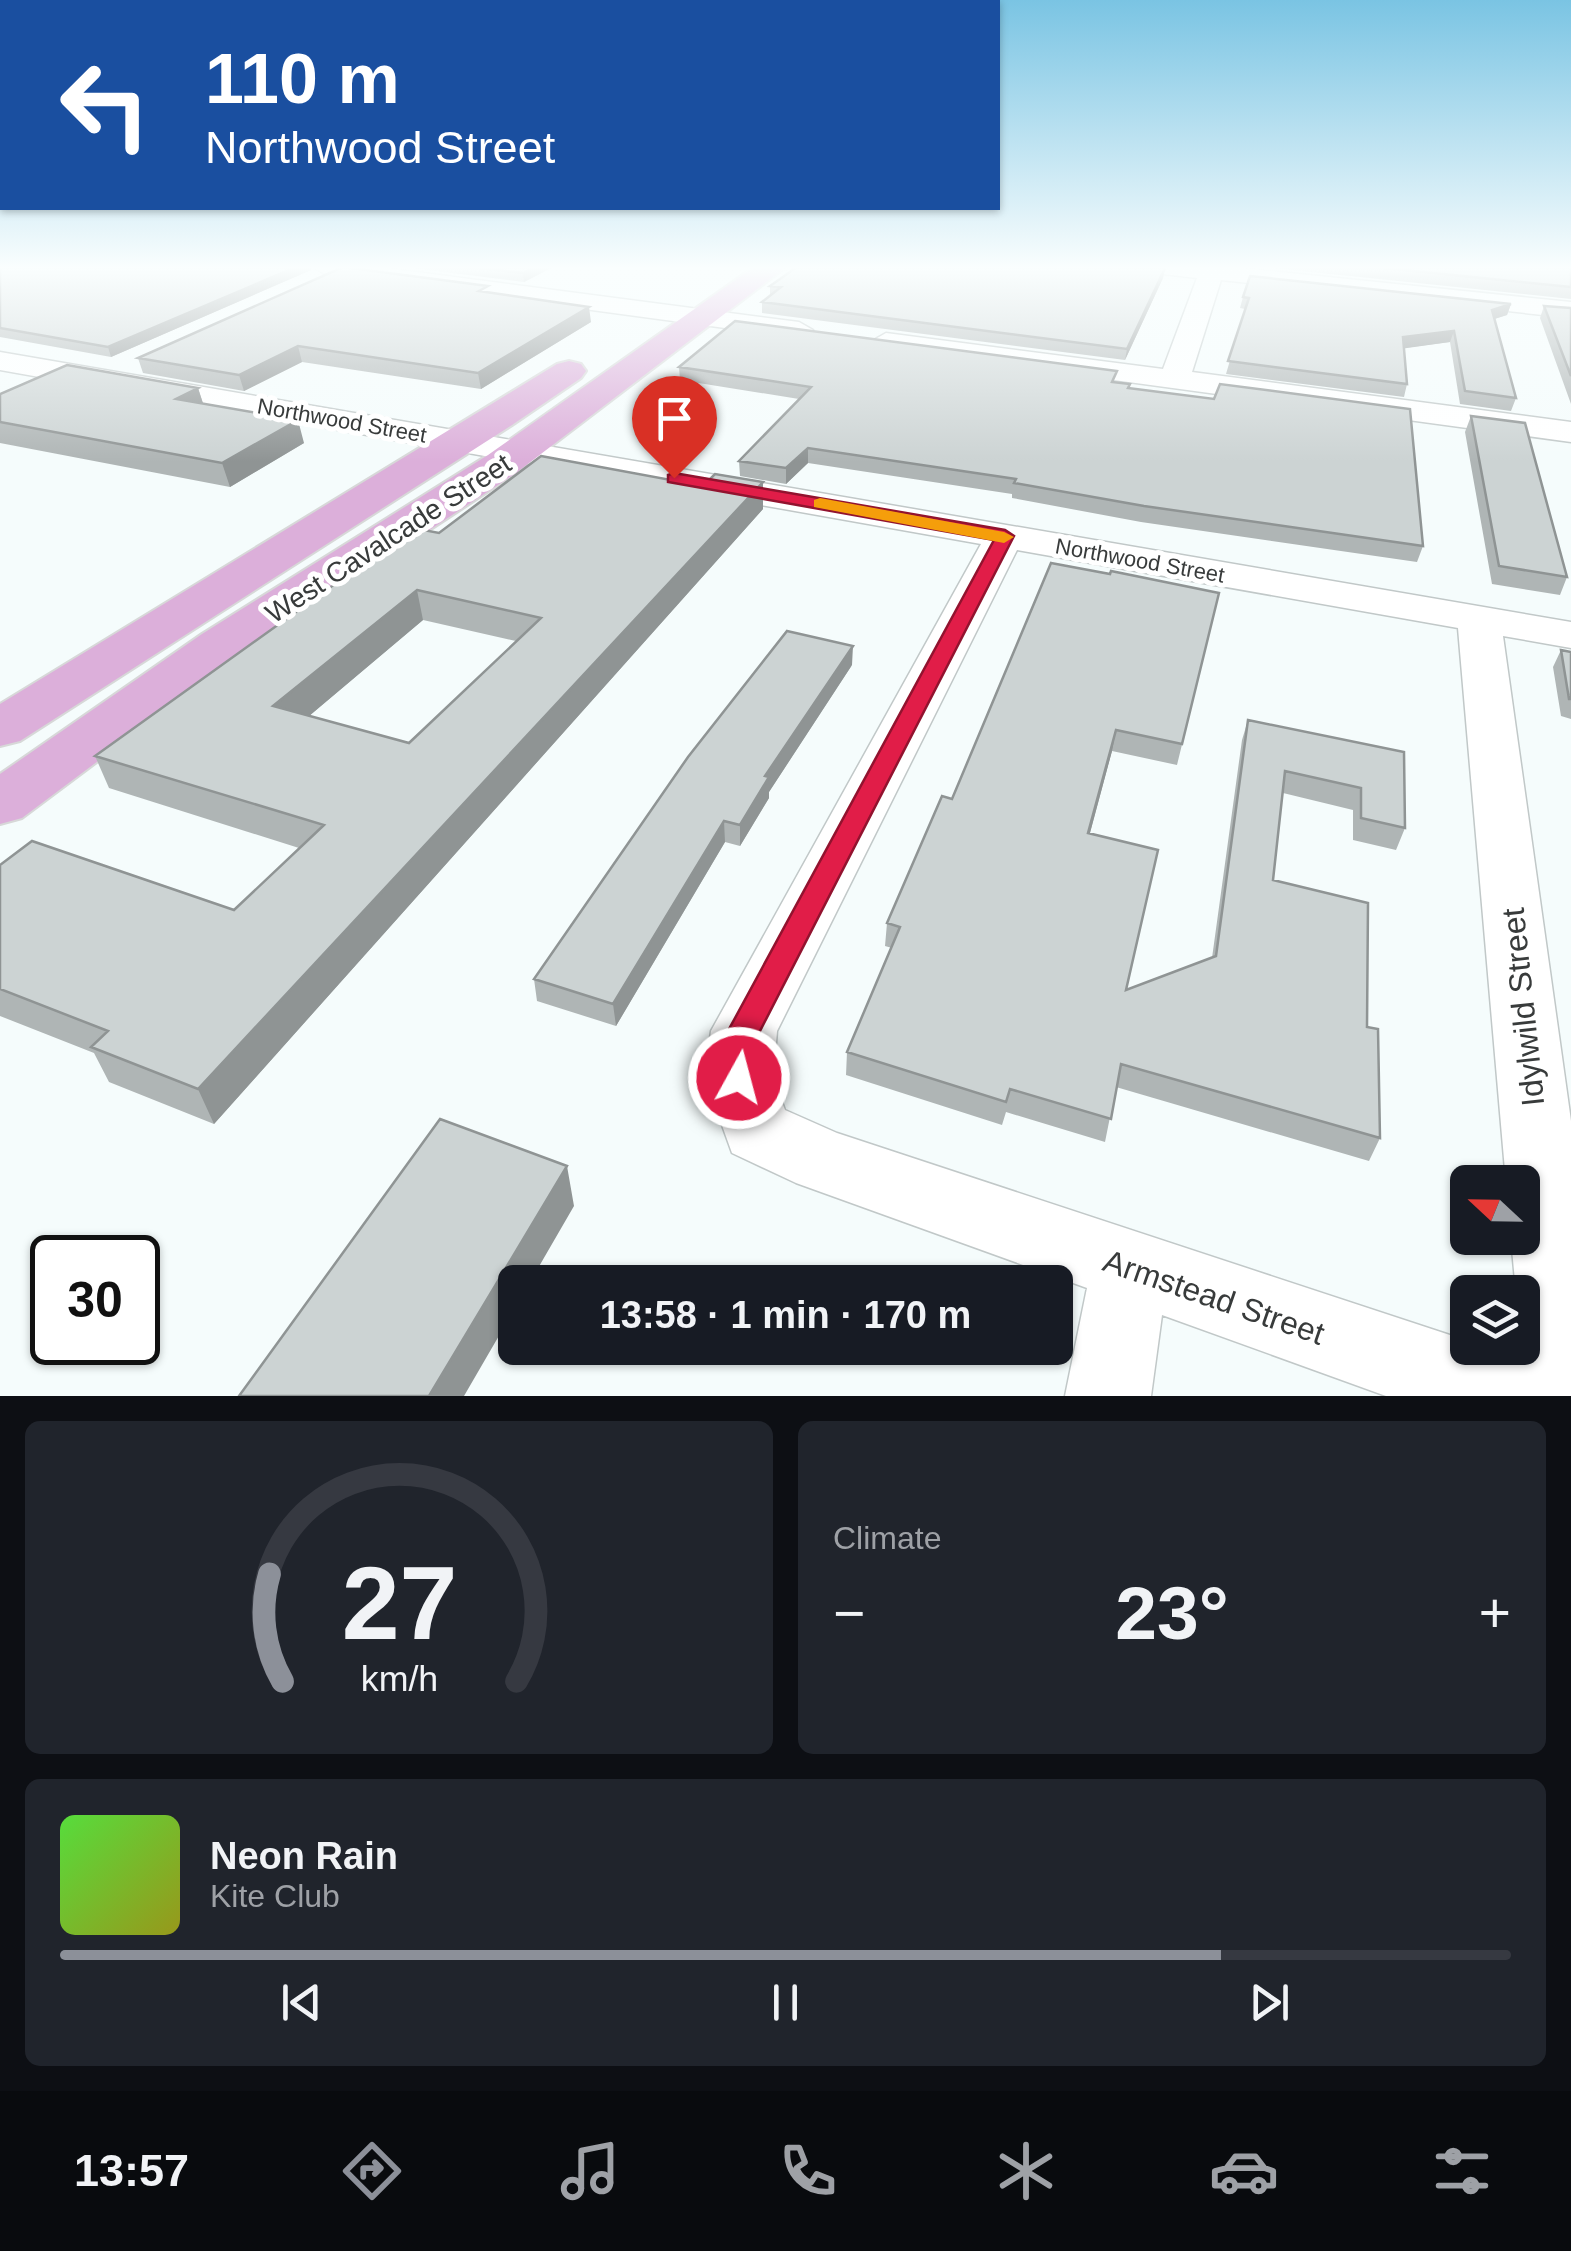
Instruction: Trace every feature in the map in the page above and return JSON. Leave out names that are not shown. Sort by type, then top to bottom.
[{"type":"main road","name":"West Cavalcade Street","points":[[10,722],[243,572],[464,442],[626,332]]},
{"type":"main road","name":"West Cavalcade Street","points":[[0,804],[220,646],[520,452],[685,332]]},
{"type":"main road","points":[[10,722],[93,737]]},
{"type":"street","points":[[819,332],[826,333]]},
{"type":"street","points":[[1175,378],[1191,332]]},
{"type":"street","points":[[864,338],[1571,432]]},
{"type":"street","points":[[98,378],[150,354]]},
{"type":"street","name":"Northwood Street","points":[[0,361],[1571,635]]},
{"type":"street","name":"Armstead Street","points":[[1005,536],[744,1031],[739,1078],[757,1131],[822,1160],[1504,1396]]},
{"type":"street","name":"Idylwild Street","points":[[1479,619],[1567,1396]]},
{"type":"street","points":[[1108,1396],[1130,1269]]},
{"type":"building","points":[[24,332],[143,332],[108,347]]},
{"type":"building","points":[[196,332],[547,332],[478,373],[298,346],[239,375],[138,358]]},
{"type":"building","points":[[721,332],[820,332],[1117,371],[1112,382],[1130,384],[1128,388],[1214,399],[1220,384],[1410,409],[1423,546],[1144,506],[1014,483],[1016,479],[808,448],[786,468],[739,461],[811,387],[679,367]]},
{"type":"building","points":[[996,332],[1135,332],[1127,349]]},
{"type":"building","points":[[1238,332],[1444,332],[1403,337],[1407,384],[1228,361]]},
{"type":"building","points":[[1454,332],[1498,332],[1516,398],[1465,391]]},
{"type":"building","points":[[1554,332],[1571,332],[1571,376]]},
{"type":"building","points":[[67,365],[198,388],[176,399],[298,420],[222,463],[0,422],[0,394]]},
{"type":"building","points":[[1471,416],[1525,423],[1567,577],[1499,566]]},
{"type":"building","points":[[541,456],[703,486],[715,474],[763,482],[198,1089],[91,1047],[108,1031],[0,989],[0,865],[32,841],[234,910],[324,825],[95,756],[413,528],[439,533]],"holes":[[[417,590],[541,618],[409,743],[273,706]]]},
{"type":"building","points":[[1051,563],[1219,593],[1182,744],[1116,730],[1088,833],[1158,850],[1126,990],[1216,956],[1248,720],[1404,752],[1405,828],[1361,818],[1361,788],[1285,771],[1273,880],[1368,903],[1367,1027],[1378,1029],[1380,1138],[1121,1064],[1111,1119],[1010,1089],[1006,1102],[847,1052],[900,927],[887,923],[942,796],[952,799]]},
{"type":"building","points":[[787,631],[853,646],[765,776],[769,777],[740,825],[724,821],[613,1004],[534,979],[688,757]]},
{"type":"building","points":[[1561,650],[1571,652],[1571,699],[1569,699]]},
{"type":"building","points":[[440,1119],[567,1166],[508,1265],[498,1265],[498,1281],[429,1396],[239,1396]]},
{"type":"slow traffic","points":[[820,504],[1004,537]]},
{"type":"route","points":[[674,478],[1005,536],[744,1031],[739,1078]]}]
